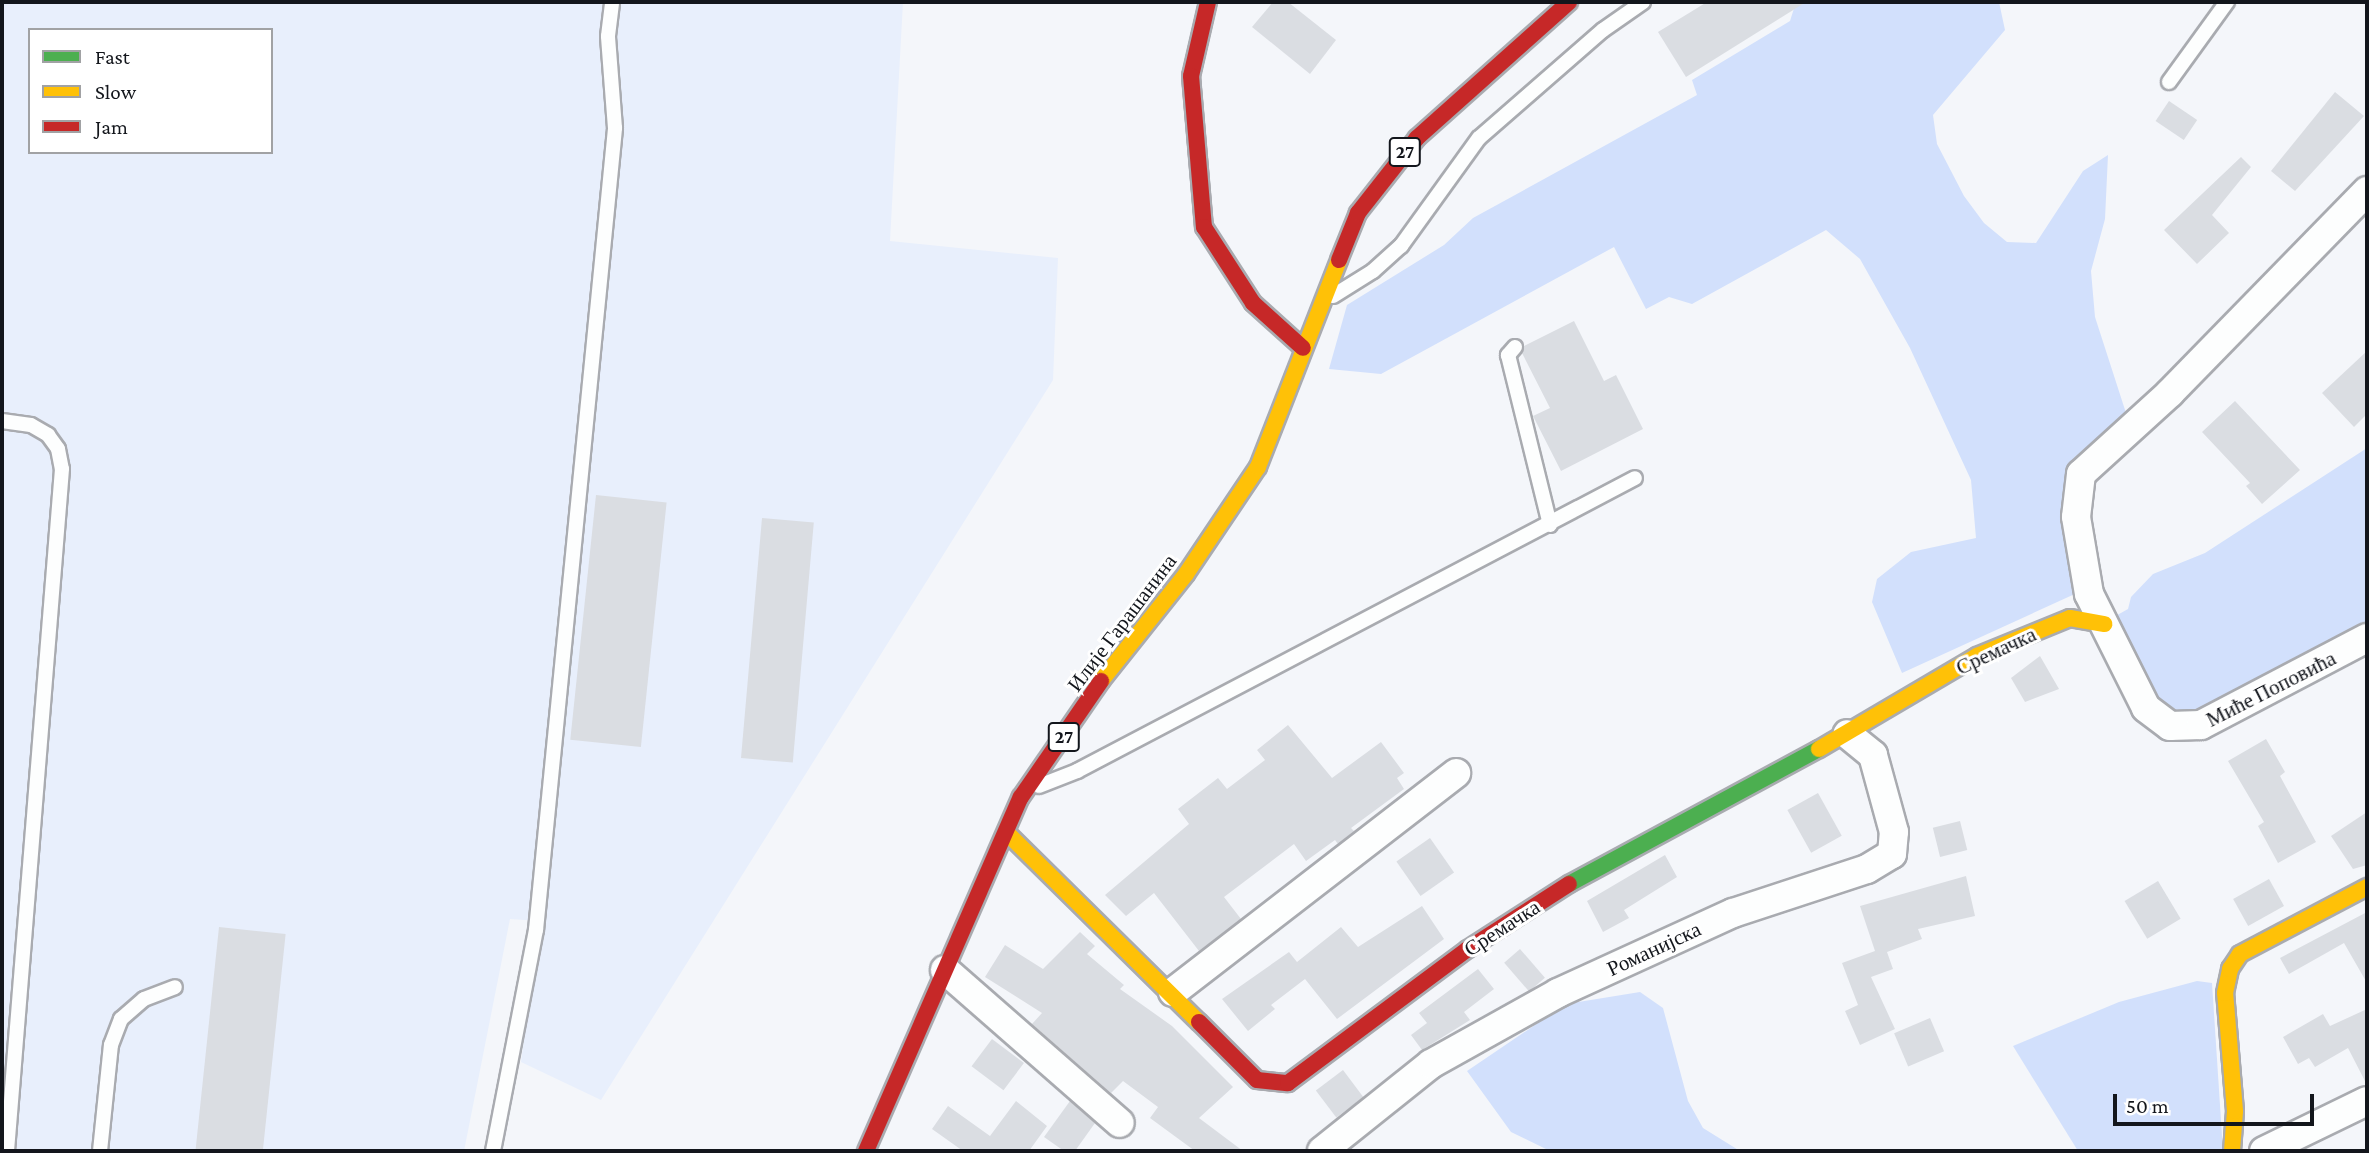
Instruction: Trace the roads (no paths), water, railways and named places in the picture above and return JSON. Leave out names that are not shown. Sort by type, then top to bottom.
[{"type":"street","points":[[1208,2],[1191,76],[1204,227],[1253,303],[1303,348]]},
{"type":"street","name":"27","points":[[1303,348],[1358,213],[1417,138],[1569,2]]},
{"type":"street","points":[[2104,624],[2089,594],[2076,517],[2081,474],[2170,393],[2367,191]]},
{"type":"street","name":"Илије Гарашанина","points":[[866,1151],[1027,790],[1115,660],[1186,574],[1258,467],[1288,398],[1303,348]]},
{"type":"street","name":"Сремачка","points":[[1006,832],[1173,992],[1257,1080],[1288,1083],[1468,949],[1591,870],[1847,734],[1977,656],[2070,618],[2089,594]]},
{"type":"street","points":[[2070,618],[2104,624]]},
{"type":"street","name":"Миће Поповића","points":[[2104,624],[2147,708],[2170,726],[2201,725],[2367,638]]},
{"type":"street","name":"Романијска","points":[[1322,1151],[1431,1064],[1558,993],[1733,912],[1867,869],[1892,854],[1894,832],[1873,755],[1847,734]]},
{"type":"street","points":[[1173,992],[1456,773]]},
{"type":"street","points":[[2232,1151],[2235,1111],[2225,993],[2230,969],[2240,954],[2367,887]]},
{"type":"street","points":[[945,970],[1120,1123]]},
{"type":"street","points":[[2264,1151],[2367,1101]]},
{"type":"lane","points":[[493,1151],[536,930],[615,128],[608,36],[612,2]]},
{"type":"lane","points":[[1322,300],[1345,292],[1401,246],[1479,138],[1603,30],[1643,2]]},
{"type":"lane","points":[[2169,82],[2227,2]]},
{"type":"lane","points":[[1515,347],[1508,355],[1550,525]]},
{"type":"lane","points":[[2,421],[31,425],[48,435],[58,449],[62,468],[7,1151]]},
{"type":"lane","points":[[1027,790],[1077,771],[1635,478]]},
{"type":"lane","points":[[100,1151],[111,1045],[121,1019],[144,999],[175,987]]}]
